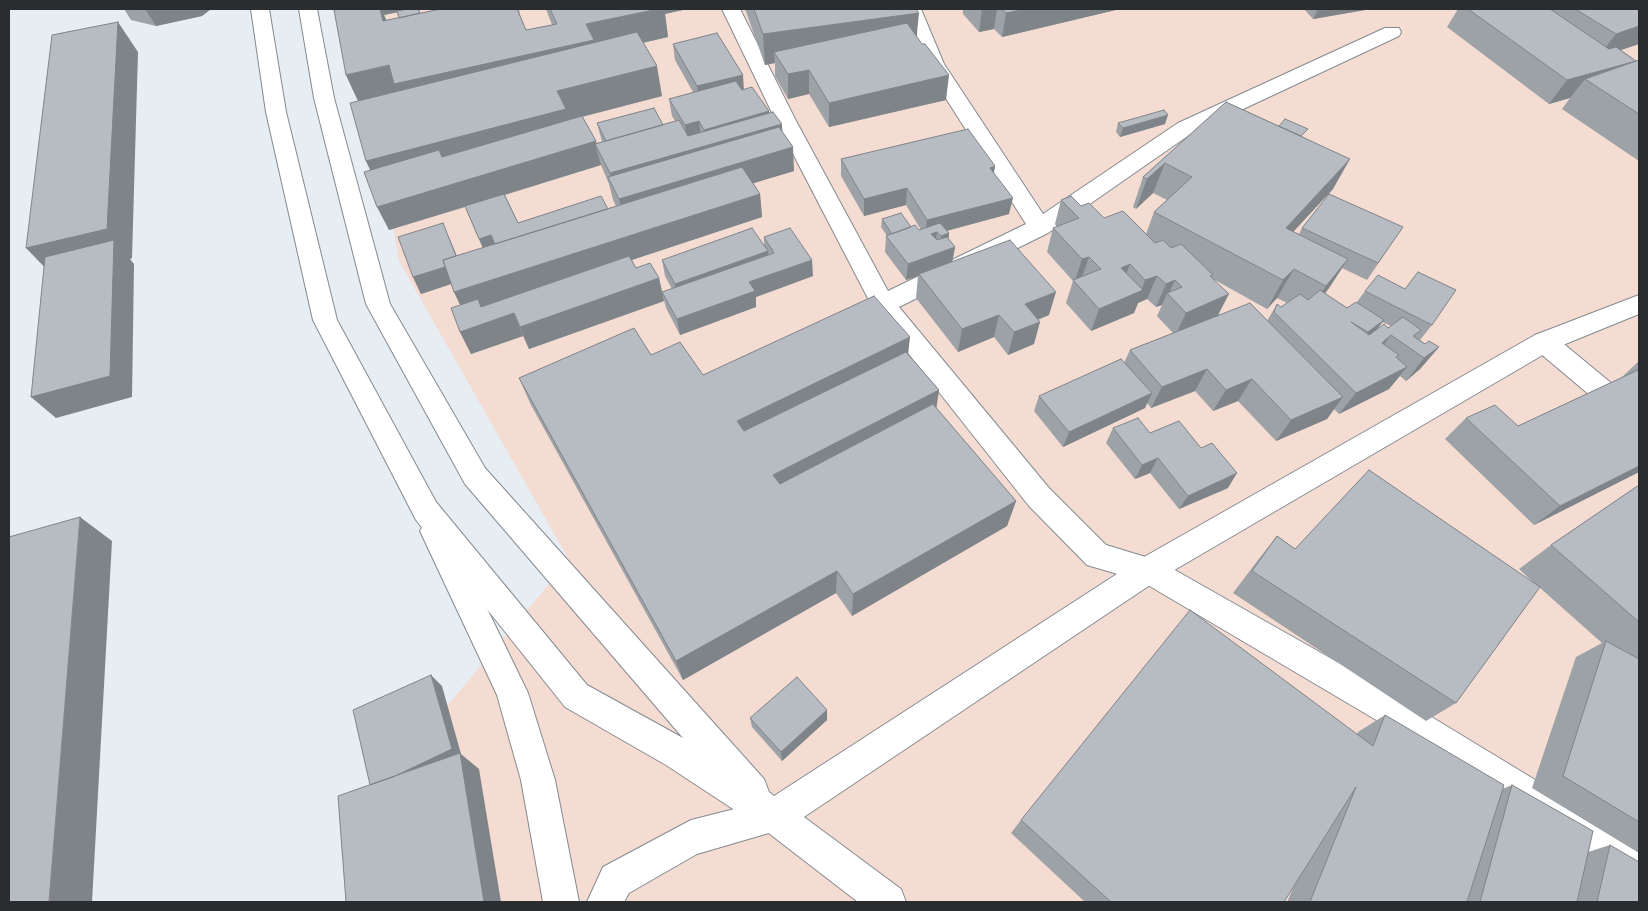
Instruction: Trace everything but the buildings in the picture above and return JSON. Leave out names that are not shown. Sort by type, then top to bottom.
[{"type":"street","points":[[260,9],[276,112],[325,320],[426,511],[512,692],[538,780],[561,902]]},
{"type":"street","points":[[308,9],[324,98],[378,304],[475,476],[774,816]]},
{"type":"street","points":[[731,9],[785,119],[883,304],[1038,497],[1097,556],[1148,570],[1385,706],[1639,863]]},
{"type":"street","points":[[912,9],[934,64],[1040,227]]},
{"type":"street","points":[[883,304],[1040,227],[1185,128],[1392,32]]},
{"type":"street","points":[[605,902],[616,880],[691,838],[774,816],[1148,570],[1544,342],[1639,304]]},
{"type":"street","points":[[1544,342],[1639,421]]},
{"type":"street","points":[[426,511],[576,696],[678,753],[774,816],[888,902]]},
{"type":"shaded area","points":[[346,9],[1639,9],[1639,902],[346,902],[340,834],[569,560],[399,261],[358,35]]}]
